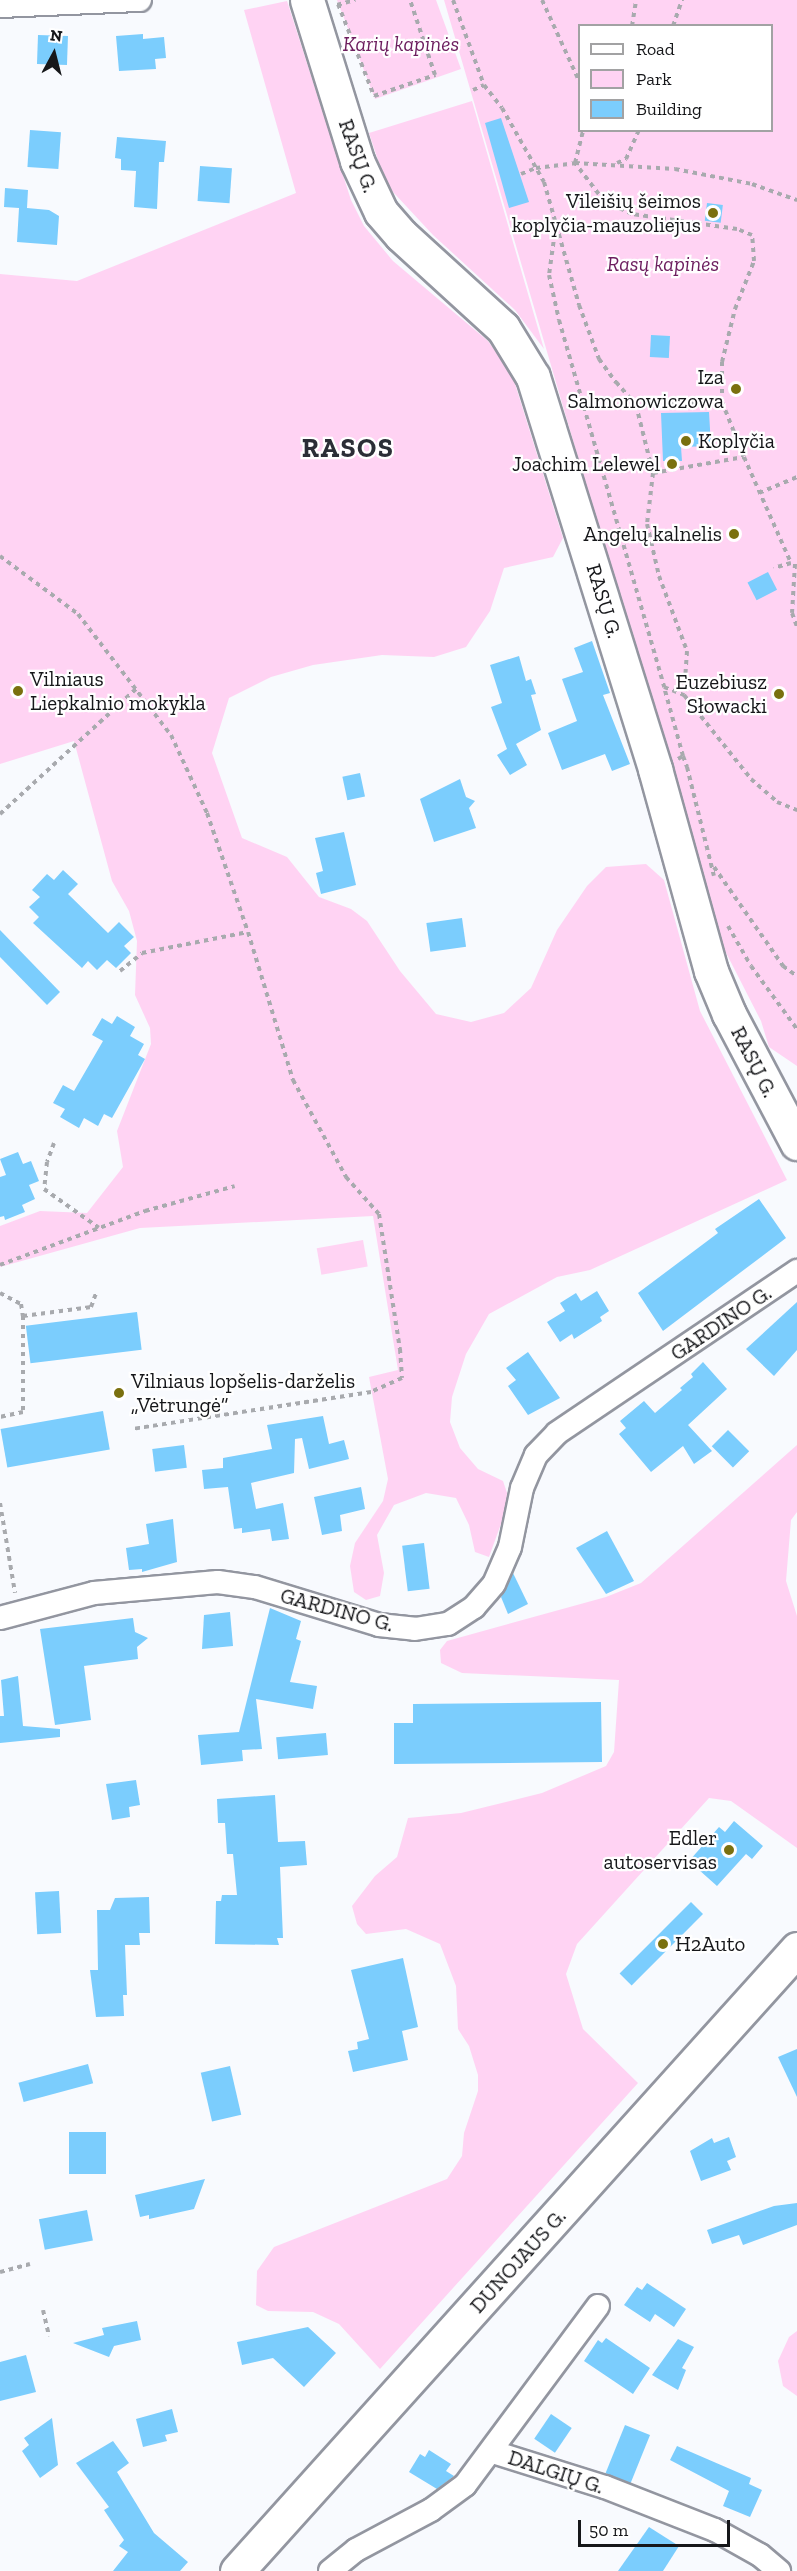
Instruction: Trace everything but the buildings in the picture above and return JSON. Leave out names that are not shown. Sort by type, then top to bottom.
[{"type":"main road","name":"RASŲ G.","points":[[322,2],[357,161],[381,212],[401,235],[503,328],[533,377],[669,762],[711,971],[729,1014],[797,1143]]},
{"type":"main road","name":"DUNOJAUS G.","points":[[237,2571],[797,1949]]},
{"type":"street","points":[[0,6],[140,0]]},
{"type":"street","name":"GARDINO G.","points":[[9,1615],[94,1593],[218,1582],[255,1587],[379,1625],[415,1629],[448,1624],[474,1607],[494,1584],[510,1547],[522,1488],[536,1455],[557,1433],[797,1271]]},
{"type":"street","name":"DALGIŲ G.","points":[[330,2571],[356,2550],[452,2497],[493,2452],[598,2306]]},
{"type":"street","name":"DALGIŲ G.","points":[[493,2452],[605,2487],[707,2527],[760,2555],[779,2571]]},
{"type":"path","points":[[322,2],[374,96],[435,75],[410,0]]},
{"type":"path","points":[[453,0],[484,85],[502,108],[536,168],[556,221],[579,305],[599,359],[636,405],[653,472],[647,524],[659,576],[687,651],[684,695]]},
{"type":"path","points":[[542,0],[578,81]]},
{"type":"path","points":[[632,24],[636,0]]},
{"type":"path","points":[[674,24],[682,0]]},
{"type":"path","points":[[473,90],[484,85]]},
{"type":"path","points":[[575,163],[583,132]]},
{"type":"path","points":[[615,164],[626,159],[638,132]]},
{"type":"path","points":[[575,163],[604,201],[632,214],[737,228],[752,236],[754,261],[735,309],[722,362],[722,402],[759,493],[794,563],[792,613],[797,627]]},
{"type":"path","points":[[521,174],[536,168],[575,163],[615,164],[675,170],[752,184],[797,200]]},
{"type":"path","points":[[556,221],[549,275],[559,320],[664,687],[669,762],[714,867],[783,966],[797,975]]},
{"type":"path","points":[[636,405],[722,402]]},
{"type":"path","points":[[653,472],[744,457]]},
{"type":"path","points":[[759,493],[797,477]]},
{"type":"path","points":[[0,555],[78,614],[171,735],[193,784],[248,932],[260,981],[293,1080],[346,1177],[379,1214],[402,1378],[371,1392],[133,1429]]},
{"type":"path","points":[[774,568],[794,563]]},
{"type":"path","points":[[664,687],[684,695],[751,779],[777,802],[797,810]]},
{"type":"path","points":[[0,814],[136,690]]},
{"type":"path","points":[[713,889],[714,867]]},
{"type":"path","points":[[726,923],[751,966],[797,1029]]},
{"type":"path","points":[[120,971],[142,953],[248,932]]},
{"type":"path","points":[[54,1143],[47,1162],[44,1189],[99,1228]]},
{"type":"path","points":[[0,1265],[99,1228],[235,1186]]},
{"type":"path","points":[[0,1293],[21,1304],[23,1316],[23,1412],[0,1417]]},
{"type":"path","points":[[23,1316],[91,1307],[96,1293]]},
{"type":"path","points":[[0,1503],[9,1615]]},
{"type":"path","points":[[0,2272],[30,2264]]},
{"type":"path","points":[[43,2310],[49,2336]]},
{"type":"green space","name":"Karių kapinės","points":[[337,0],[436,0],[461,69],[375,99]]},
{"type":"green space","name":"Rasų kapinės","points":[[444,0],[797,0],[797,1066],[769,1047],[761,1021],[719,939]]},
{"type":"green space","points":[[287,1],[351,200],[364,226],[393,261],[488,341],[512,374],[563,538],[553,557],[504,568],[490,611],[466,647],[434,657],[382,655],[313,665],[271,677],[229,698],[212,753],[242,838],[287,857],[319,897],[351,909],[367,921],[400,971],[436,1014],[471,1022],[504,1013],[531,988],[557,930],[587,886],[606,867],[646,864],[664,880],[700,1011],[787,1180],[590,1270],[557,1277],[489,1314],[466,1354],[452,1397],[450,1422],[460,1448],[478,1469],[503,1481],[507,1493],[506,1510],[489,1557],[475,1552],[469,1525],[456,1498],[426,1493],[394,1505],[377,1535],[384,1573],[380,1596],[366,1600],[354,1592],[350,1566],[355,1543],[383,1501],[388,1479],[369,1377],[398,1370],[373,1216],[140,1228],[0,1267],[0,1226],[40,1211],[87,1213],[123,1167],[117,1131],[151,1044],[150,1028],[135,995],[137,941],[129,911],[112,881],[74,741],[0,764],[0,274],[77,281],[296,193],[244,10]]},
{"type":"green space","points":[[472,101],[544,349],[515,310],[433,235],[393,192],[382,172],[369,133]]},
{"type":"green space","points":[[363,1240],[368,1267],[321,1275],[317,1248]]},
{"type":"green space","points":[[797,1445],[797,1512],[791,1520],[786,1581],[797,1616],[797,1848],[731,1801],[709,1798],[577,1944],[566,1974],[583,2029],[638,2083],[380,2369],[339,2324],[313,2312],[268,2311],[256,2305],[257,2271],[274,2247],[447,2179],[462,2156],[464,2133],[478,2091],[478,2075],[469,2046],[458,2029],[456,1986],[440,1944],[406,1929],[366,1934],[357,1924],[352,1906],[375,1876],[397,1857],[408,1818],[461,1813],[542,1793],[606,1766],[614,1752],[619,1680],[462,1673],[441,1663],[440,1650],[447,1641],[606,1597],[641,1583]]},
{"type":"green space","points":[[797,2331],[797,2396],[783,2386],[778,2361],[789,2337]]},
{"type":"place","name":"Vileišių šeimos koplyčia-mauzoliejus","points":[[713,213]]},
{"type":"place","name":"Iza Salmonowiczowa","points":[[736,389]]},
{"type":"place","name":"Koplyčia","points":[[686,441]]},
{"type":"place","name":"Joachim Lelewel","points":[[672,464]]},
{"type":"place","name":"Angelų kalnelis","points":[[734,534]]},
{"type":"place","name":"Vilniaus Liepkalnio mokykla","points":[[18,691]]},
{"type":"place","name":"Euzebiusz Słowacki","points":[[779,694]]},
{"type":"place","name":"Vilniaus lopšelis-darželis „Vėtrungė“","points":[[119,1393]]},
{"type":"place","name":"Edler autoservisas","points":[[729,1850]]},
{"type":"place","name":"H2Auto","points":[[663,1944]]},
{"type":"district","name":"RASOS","points":[[348,449]]}]
